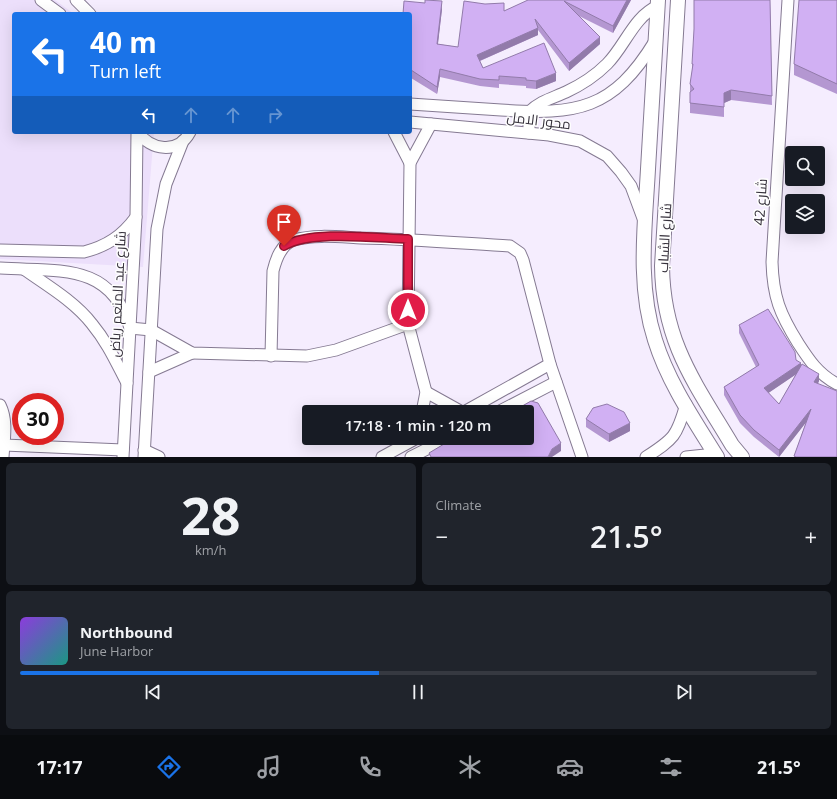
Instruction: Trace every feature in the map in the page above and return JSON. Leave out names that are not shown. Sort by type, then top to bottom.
[{"type":"street","points":[[41,0],[57,12]]},
{"type":"street","points":[[76,0],[88,12]]},
{"type":"street","name":"شارع 42","points":[[788,0],[772,248],[772,276],[782,317],[810,363],[819,372],[837,384]]},
{"type":"street","points":[[528,133],[529,112],[539,104],[571,90],[594,76],[617,53],[642,15],[658,3],[678,3]]},
{"type":"street","name":"شارع الشباب","points":[[658,3],[645,222],[644,285],[650,321],[660,356],[676,389],[716,455]]},
{"type":"street","name":"شارع الشباب","points":[[678,3],[662,285],[668,322],[689,374],[732,445],[742,457]]},
{"type":"street","name":"محور الامل","points":[[412,104],[529,112],[558,112],[586,105],[623,84],[633,74],[656,41]]},
{"type":"street","name":"محور الامل","points":[[412,122],[528,133],[580,141],[607,156],[621,172],[631,186],[645,222]]},
{"type":"street","points":[[423,405],[426,392],[408,324],[410,163],[431,124]]},
{"type":"street","name":"شارع عبد المنعم رياض","points":[[123,454],[136,217],[137,134]]},
{"type":"street","points":[[139,134],[146,141],[157,147],[175,146],[189,135]]},
{"type":"street","points":[[395,134],[410,163]]},
{"type":"street","points":[[159,457],[144,453],[156,242],[159,214],[166,184],[189,135]]},
{"type":"street","points":[[0,250],[84,252],[96,249],[118,237],[136,217]]},
{"type":"street","points":[[645,222],[665,223]]},
{"type":"street","points":[[271,356],[273,271],[276,258],[284,246],[294,240],[322,237],[408,239],[510,246],[515,248],[523,260],[550,364],[583,457]]},
{"type":"street","points":[[0,268],[70,273],[87,276],[103,284],[116,296],[125,311],[130,328],[151,330],[192,353]]},
{"type":"street","points":[[24,270],[68,301],[92,323],[107,345],[127,383]]},
{"type":"street","points":[[149,372],[192,353],[307,356],[329,351],[408,324]]},
{"type":"street","points":[[476,405],[550,364]]},
{"type":"street","points":[[512,405],[556,382]]},
{"type":"street","points":[[426,392],[450,405]]},
{"type":"street","points":[[646,457],[669,441],[678,431],[686,404]]},
{"type":"street","points":[[0,405],[4,412],[5,421],[3,457]]},
{"type":"street","points":[[4,445],[123,454]]},
{"type":"street","points":[[382,457],[404,445]]},
{"type":"street","points":[[416,456],[436,445]]},
{"type":"street","points":[[686,457],[716,455]]},
{"type":"shaded area","points":[[0,0],[55,0],[71,12],[12,12],[12,134],[154,134],[143,267],[0,259]]},
{"type":"building","points":[[425,0],[442,1],[437,44],[458,47],[464,1],[485,4],[504,3],[504,11],[528,0],[627,0],[613,26],[564,1],[600,37],[569,63],[535,19],[538,28],[477,55],[483,68],[544,43],[556,73],[536,81],[526,80],[526,78],[499,76],[499,80],[480,79],[440,69],[437,87],[412,71],[412,12],[403,12],[404,1],[425,3]]},
{"type":"building","points":[[694,0],[770,0],[772,96],[731,90],[724,93],[724,107],[690,103],[690,92],[694,89],[690,84],[693,64]]},
{"type":"building","points":[[799,0],[837,0],[837,84],[794,64]]},
{"type":"building","points":[[768,309],[795,352],[796,360],[801,363],[764,388],[779,404],[802,364],[819,374],[814,382],[837,391],[837,457],[794,456],[811,409],[779,450],[754,430],[740,415],[724,387],[759,365],[739,325]]},
{"type":"building","points":[[531,401],[538,403],[561,443],[552,449],[548,457],[431,457],[429,453],[442,445],[534,445],[534,405],[524,405]]},
{"type":"building","points":[[607,404],[624,412],[630,423],[609,434],[586,419],[593,408]]},
{"type":"route","points":[[284,246],[294,240],[322,237],[408,239],[408,310]]}]
